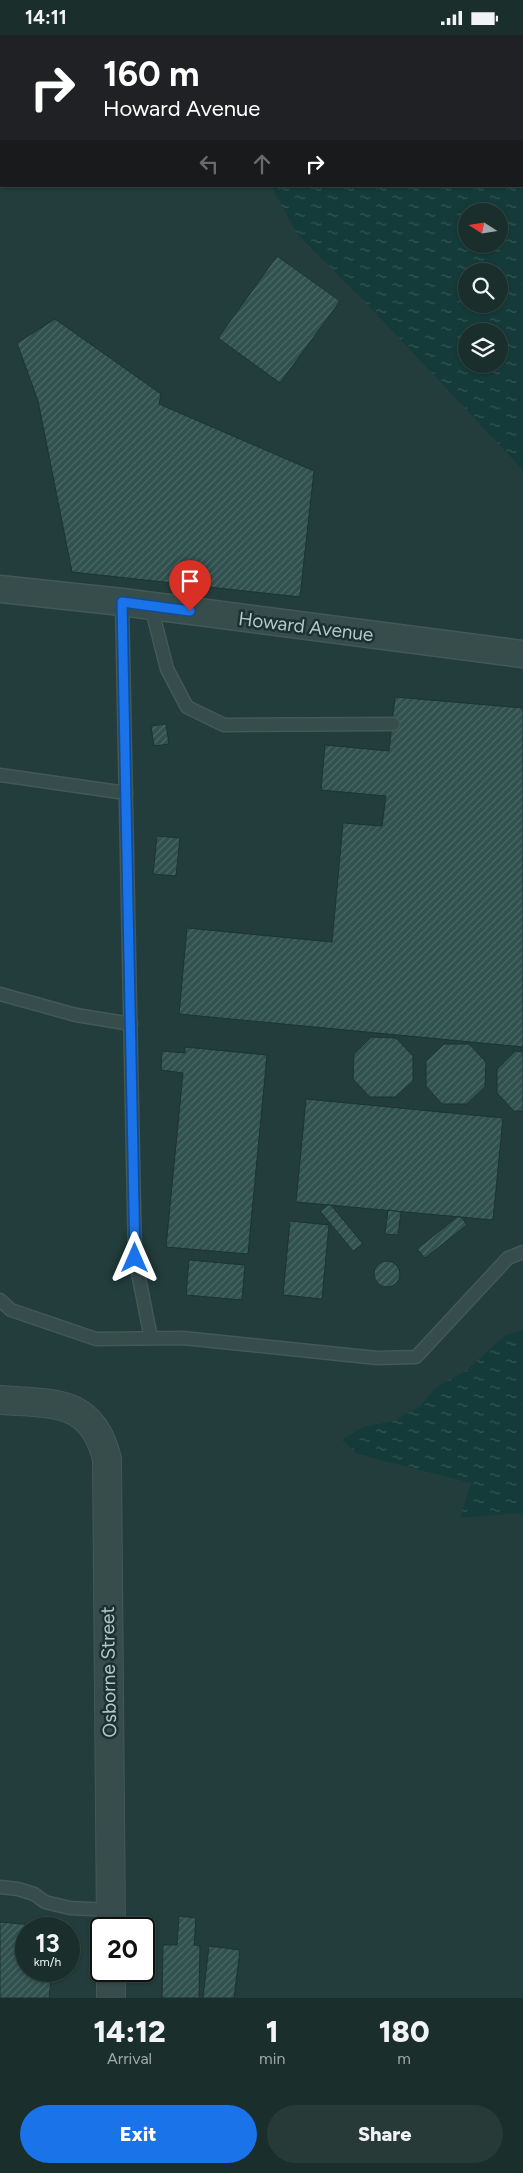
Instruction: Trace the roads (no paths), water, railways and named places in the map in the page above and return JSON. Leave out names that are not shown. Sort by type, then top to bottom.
[{"type":"street","name":"Howard Avenue","points":[[0,589],[122,602],[523,654]]},
{"type":"street","name":"Osborne Street","points":[[0,1399],[64,1407],[88,1419],[97,1430],[107,1459],[111,1917]]},
{"type":"street","points":[[111,1982],[111,1998]]},
{"type":"lane","points":[[122,602],[135,1258],[151,1338]]},
{"type":"lane","points":[[152,606],[167,669],[187,707],[224,725],[393,724]]},
{"type":"lane","points":[[0,775],[126,793]]},
{"type":"lane","points":[[0,994],[76,1015],[131,1024]]},
{"type":"lane","points":[[0,1300],[11,1310],[96,1339],[183,1338],[377,1358],[416,1357],[508,1258],[523,1252]]},
{"type":"lane","points":[[0,1887],[18,1889],[34,1894],[45,1903],[104,1917]]},
{"type":"water","points":[[272,187],[523,187],[523,470],[365,302],[297,234]]},
{"type":"water","points":[[523,1329],[523,1513],[460,1518],[471,1483],[357,1454],[342,1440],[363,1427],[394,1421],[420,1406],[437,1386],[466,1371],[504,1336]]}]
